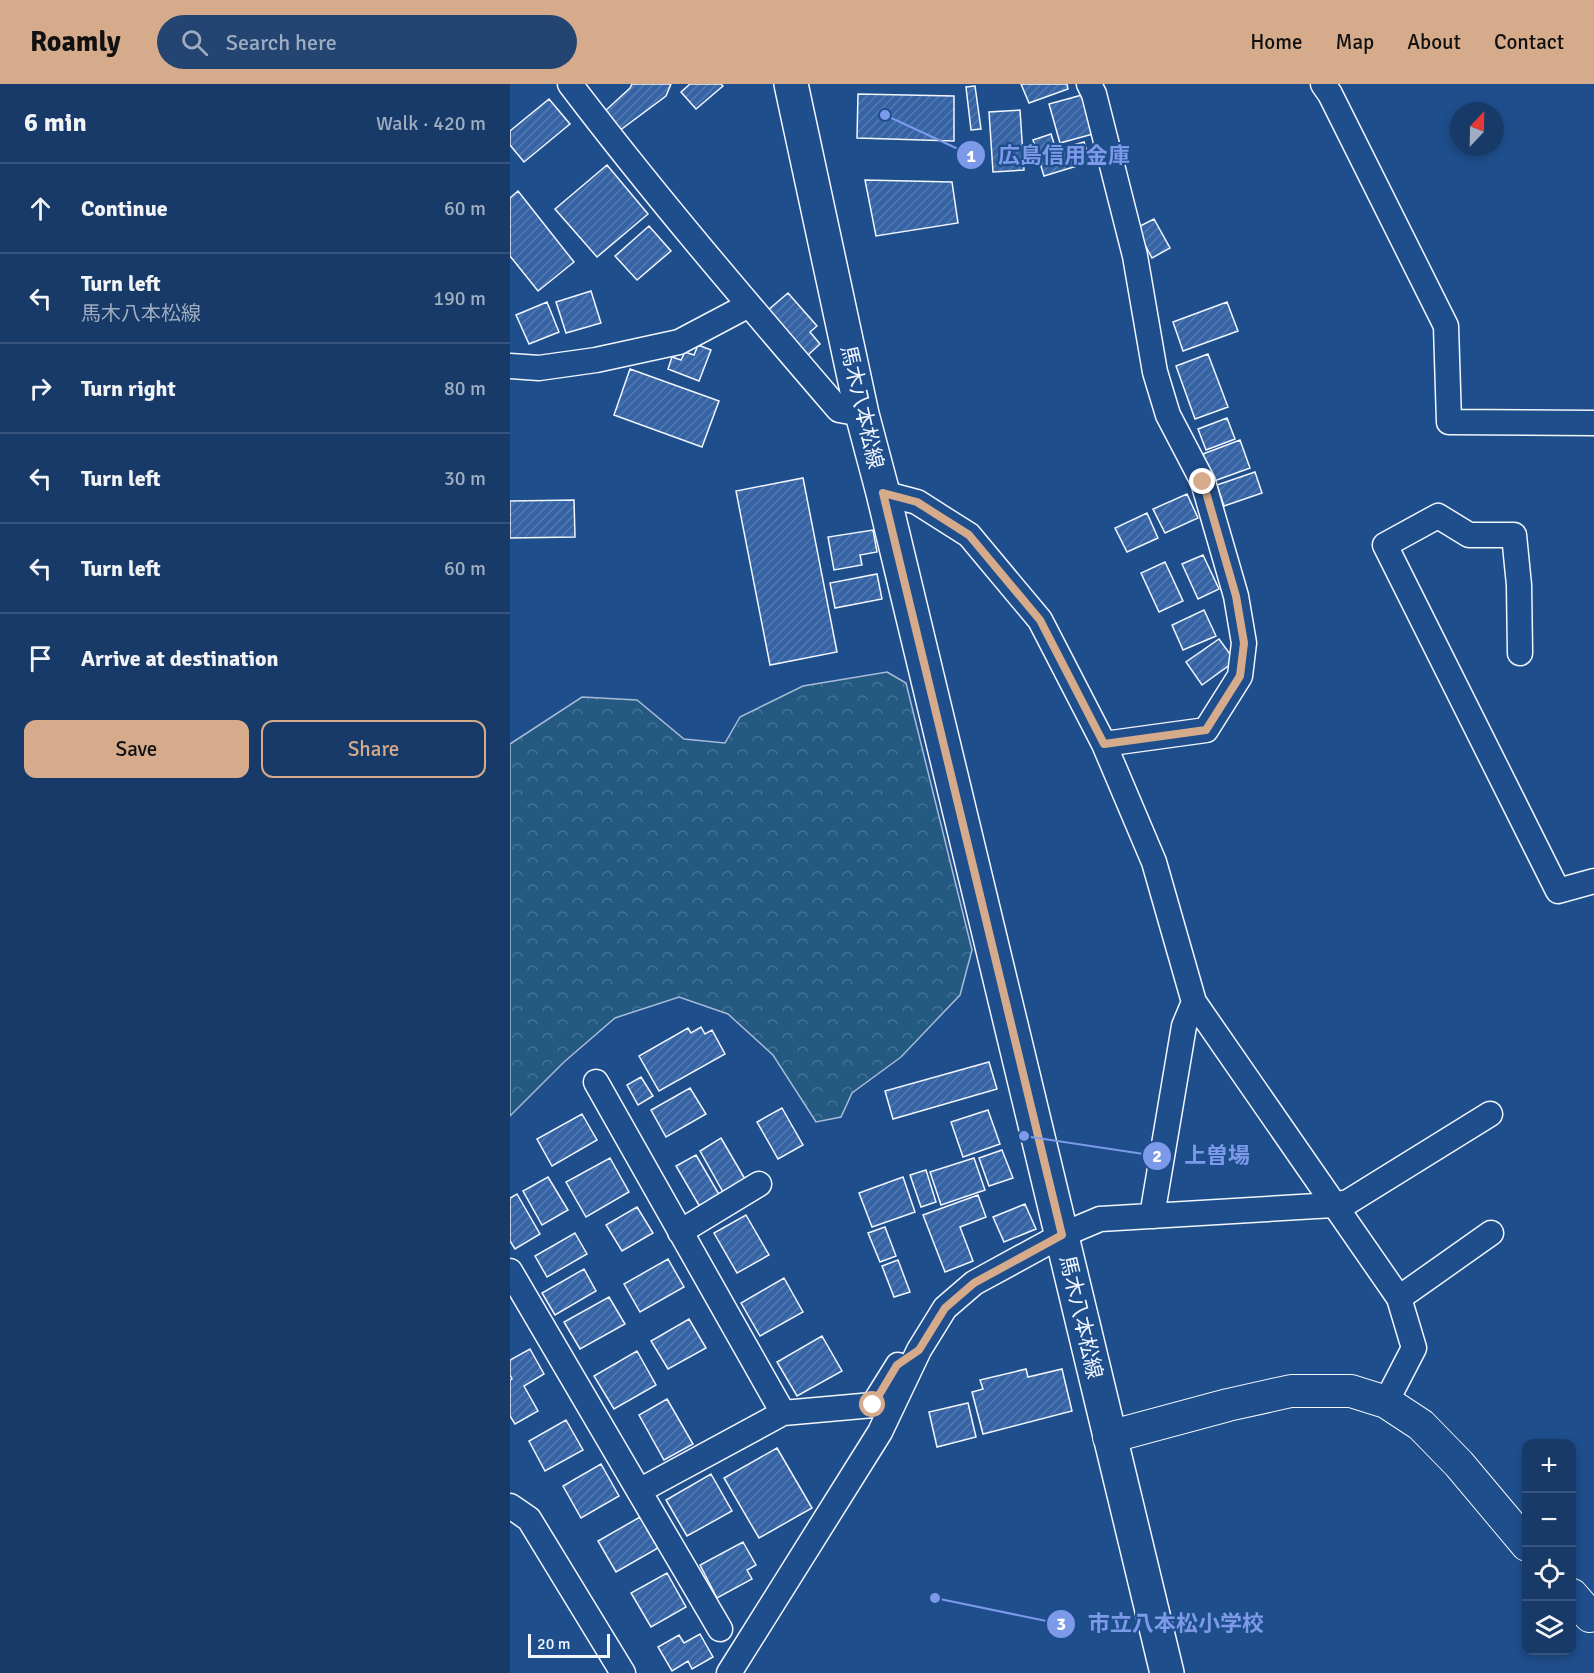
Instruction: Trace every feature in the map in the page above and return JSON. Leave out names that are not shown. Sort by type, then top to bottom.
[{"type":"main road","name":"馬木八本松線","points":[[791,84],[862,414],[883,493],[1167,1673]]},
{"type":"street","points":[[570,84],[596,119],[749,305],[839,410],[862,414]]},
{"type":"street","points":[[1089,84],[1094,94],[1135,256],[1155,372],[1168,415],[1203,482],[1236,596],[1244,643],[1240,676],[1206,730],[1104,744]]},
{"type":"street","points":[[1323,84],[1446,326],[1449,422],[1594,423]]},
{"type":"street","points":[[510,366],[539,368],[596,360],[679,342],[749,305]]},
{"type":"street","points":[[883,493],[917,502],[969,535],[1040,620],[1104,744],[1154,862],[1194,1002],[1399,1298],[1414,1348],[1386,1402]]},
{"type":"street","points":[[1520,652],[1519,585],[1514,535],[1469,535],[1438,516],[1385,545],[1558,891],[1594,881]]},
{"type":"street","points":[[1154,1216],[1154,1204],[1184,1026],[1194,1002]]},
{"type":"street","points":[[596,1082],[783,1413]]},
{"type":"street","points":[[729,1673],[880,1432],[919,1350],[945,1308],[974,1283],[1062,1235],[1100,1219],[1333,1205],[1348,1202],[1490,1114]]},
{"type":"street","points":[[680,1232],[759,1184]]},
{"type":"street","points":[[1399,1298],[1491,1233]]},
{"type":"street","points":[[510,1271],[720,1629]]},
{"type":"street","points":[[639,1491],[783,1413],[873,1405],[897,1365],[919,1350]]},
{"type":"street","points":[[1109,1437],[1228,1405],[1291,1391],[1351,1391],[1386,1402],[1421,1425],[1459,1464],[1522,1539]]},
{"type":"street","points":[[510,1506],[529,1520],[623,1673]]},
{"type":"green space","points":[[887,672],[906,683],[972,950],[960,995],[901,1057],[852,1093],[841,1117],[816,1122],[773,1055],[728,1014],[679,997],[615,1018],[564,1062],[510,1116],[510,744],[582,697],[637,700],[684,739],[725,743],[740,717],[803,686]]},
{"type":"building","points":[[632,84],[671,84],[666,96],[619,131],[604,112]]},
{"type":"building","points":[[690,84],[721,84],[723,86],[696,109],[681,92]]},
{"type":"building","points":[[1021,84],[1067,84],[1068,89],[1029,103]]},
{"type":"building","points":[[975,86],[981,129],[971,130],[966,87]]},
{"type":"building","points":[[858,94],[954,96],[954,141],[857,138]]},
{"type":"building","points":[[1082,95],[1093,134],[1060,143],[1049,104]]},
{"type":"building","points":[[549,99],[570,124],[524,162],[510,145],[510,131]]},
{"type":"building","points":[[1020,110],[1024,170],[993,172],[989,112]]},
{"type":"building","points":[[1051,134],[1056,150],[1084,142],[1090,162],[1044,176],[1033,140]]},
{"type":"building","points":[[607,165],[648,214],[597,257],[555,209]]},
{"type":"building","points":[[865,180],[952,182],[958,223],[876,236]]},
{"type":"building","points":[[518,191],[574,262],[538,291],[510,256],[510,198]]},
{"type":"building","points":[[1154,219],[1170,248],[1152,258],[1136,228]]},
{"type":"building","points":[[649,226],[671,251],[637,280],[615,256]]},
{"type":"building","points":[[591,291],[601,323],[566,333],[556,302]]},
{"type":"building","points":[[788,293],[817,326],[810,332],[820,344],[807,356],[768,310]]},
{"type":"building","points":[[547,302],[559,332],[529,344],[516,315]]},
{"type":"building","points":[[1227,302],[1238,331],[1183,351],[1173,322]]},
{"type":"building","points":[[698,345],[711,350],[699,381],[668,369],[672,357],[681,360],[685,352],[694,355]]},
{"type":"building","points":[[1208,354],[1228,407],[1195,419],[1176,366]]},
{"type":"building","points":[[630,369],[719,401],[702,447],[614,415]]},
{"type":"building","points":[[1227,418],[1235,439],[1206,450],[1198,429]]},
{"type":"building","points":[[1240,440],[1250,468],[1214,481],[1203,454]]},
{"type":"building","points":[[1255,472],[1262,493],[1224,506],[1217,485]]},
{"type":"building","points":[[803,478],[837,652],[770,665],[736,491]]},
{"type":"building","points":[[1187,494],[1198,518],[1165,533],[1153,509]]},
{"type":"building","points":[[574,500],[575,537],[510,538],[510,501]]},
{"type":"building","points":[[1147,513],[1158,538],[1127,552],[1115,528]]},
{"type":"building","points":[[873,530],[877,552],[860,555],[862,565],[834,570],[828,537]]},
{"type":"building","points":[[1203,555],[1219,589],[1198,599],[1182,564]]},
{"type":"building","points":[[1165,562],[1183,601],[1159,612],[1141,573]]},
{"type":"building","points":[[877,574],[882,599],[835,608],[830,583]]},
{"type":"building","points":[[1204,610],[1216,636],[1183,650],[1172,625]]},
{"type":"building","points":[[1219,639],[1235,661],[1202,685],[1186,662]]},
{"type":"building","points":[[701,1027],[705,1034],[712,1030],[725,1054],[659,1091],[639,1056],[688,1028],[691,1033]]},
{"type":"building","points":[[989,1062],[997,1089],[893,1119],[885,1091]]},
{"type":"building","points":[[641,1077],[653,1096],[638,1105],[627,1085]]},
{"type":"building","points":[[690,1088],[706,1114],[666,1137],[651,1110]]},
{"type":"building","points":[[782,1108],[803,1145],[778,1159],[757,1122]]},
{"type":"building","points":[[988,1110],[1000,1144],[963,1157],[951,1122]]},
{"type":"building","points":[[582,1114],[597,1140],[552,1166],[537,1139]]},
{"type":"building","points":[[721,1138],[745,1179],[723,1192],[700,1151]]},
{"type":"building","points":[[1002,1150],[1013,1178],[989,1186],[979,1158]]},
{"type":"building","points":[[696,1155],[720,1196],[700,1207],[676,1166]]},
{"type":"building","points":[[610,1158],[629,1192],[586,1217],[566,1182]]},
{"type":"building","points":[[974,1158],[985,1190],[941,1205],[930,1172]]},
{"type":"building","points":[[926,1170],[936,1202],[921,1207],[910,1175]]},
{"type":"building","points":[[548,1177],[568,1210],[542,1225],[523,1191]]},
{"type":"building","points":[[903,1177],[915,1212],[872,1227],[859,1193]]},
{"type":"building","points":[[517,1194],[540,1234],[515,1249],[510,1241],[510,1198]]},
{"type":"building","points":[[978,1195],[986,1217],[960,1227],[973,1261],[945,1272],[923,1215]]},
{"type":"building","points":[[1025,1204],[1036,1229],[1004,1242],[993,1217]]},
{"type":"building","points":[[637,1207],[653,1233],[622,1251],[606,1225]]},
{"type":"building","points":[[746,1215],[769,1255],[737,1273],[714,1233]]},
{"type":"building","points":[[885,1227],[896,1256],[880,1262],[868,1233]]},
{"type":"building","points":[[575,1233],[587,1254],[547,1277],[535,1256]]},
{"type":"building","points":[[668,1259],[684,1287],[640,1312],[624,1284]]},
{"type":"building","points":[[898,1260],[910,1292],[894,1297],[882,1266]]},
{"type":"building","points":[[584,1269],[596,1291],[555,1315],[542,1293]]},
{"type":"building","points":[[784,1278],[803,1312],[760,1336],[741,1303]]},
{"type":"building","points":[[609,1297],[625,1324],[580,1349],[564,1322]]},
{"type":"building","points":[[689,1319],[706,1348],[668,1369],[651,1341]]},
{"type":"building","points":[[822,1336],[842,1371],[797,1396],[777,1362]]},
{"type":"building","points":[[530,1349],[544,1374],[524,1386],[538,1411],[515,1424],[510,1416],[510,1380],[512,1379],[510,1360]]},
{"type":"building","points":[[637,1351],[656,1385],[614,1409],[594,1376]]},
{"type":"building","points":[[1026,1369],[1028,1377],[1062,1369],[1072,1411],[983,1434],[972,1392],[983,1389],[980,1380]]},
{"type":"building","points":[[667,1399],[693,1444],[664,1460],[639,1415]]},
{"type":"building","points":[[968,1403],[976,1437],[937,1447],[929,1412]]},
{"type":"building","points":[[566,1420],[583,1450],[545,1471],[529,1441]]},
{"type":"building","points":[[777,1448],[812,1508],[759,1538],[724,1478]]},
{"type":"building","points":[[601,1464],[619,1496],[581,1518],[563,1486]]},
{"type":"building","points":[[711,1474],[732,1511],[687,1536],[666,1500]]},
{"type":"building","points":[[640,1517],[658,1548],[616,1572],[598,1541]]},
{"type":"building","points":[[743,1542],[756,1565],[747,1570],[752,1579],[717,1598],[700,1565]]},
{"type":"building","points":[[667,1573],[686,1607],[651,1627],[631,1593]]},
{"type":"building","points":[[700,1634],[713,1657],[692,1669],[688,1661],[672,1671],[658,1647],[679,1635],[684,1643]]},
{"type":"place","name":"広島信用金庫","points":[[885,115]]},
{"type":"place","name":"上曽場","points":[[1024,1136]]},
{"type":"place","name":"市立八本松小学校","points":[[935,1598]]},
{"type":"route","points":[[873,1405],[897,1365],[919,1350],[945,1308],[974,1283],[1062,1235],[883,493],[917,502],[969,535],[1040,620],[1104,744],[1206,730],[1240,676],[1244,643],[1236,596],[1203,482]]}]
